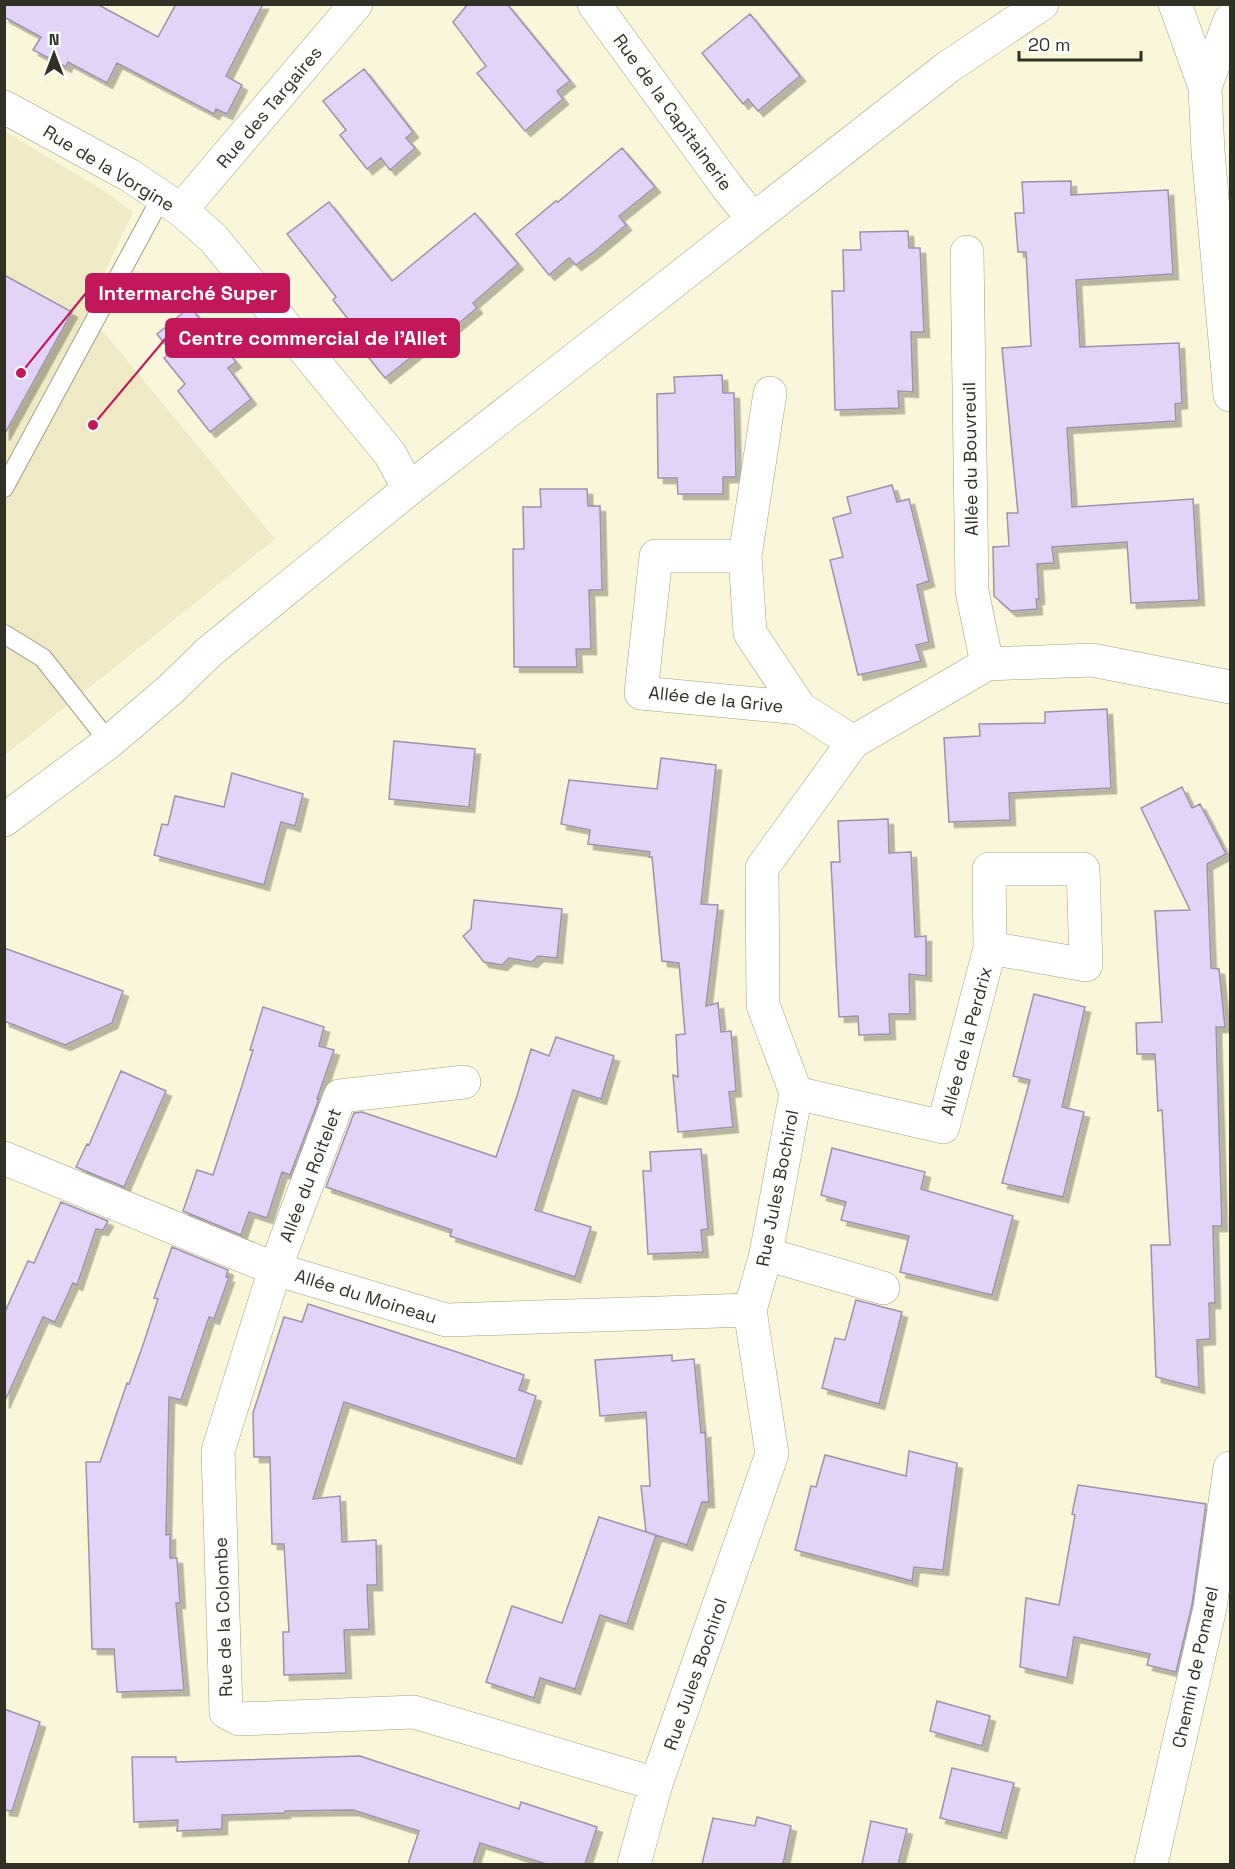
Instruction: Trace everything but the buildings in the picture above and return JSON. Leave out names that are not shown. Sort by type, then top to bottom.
[{"type":"street","name":"Rue des Targaires","points":[[171,204],[356,4]]},
{"type":"street","name":"Rue de la Capitainerie","points":[[594,4],[753,219]]},
{"type":"street","points":[[948,67],[1002,4]]},
{"type":"street","points":[[4,820],[109,742],[171,689],[209,652],[409,489],[948,67],[1042,4]]},
{"type":"street","points":[[1175,4],[1205,87],[1208,152],[1230,395]]},
{"type":"street","points":[[1205,87],[1230,20]]},
{"type":"street","name":"Rue de la Vorgine","points":[[4,107],[129,175],[171,204],[213,238],[390,454],[409,489]]},
{"type":"street","name":"Allée du Bouvreuil","points":[[967,252],[972,591],[987,664]]},
{"type":"street","name":"Allée de la Grive","points":[[770,393],[745,556],[750,633],[800,708],[853,742]]},
{"type":"street","name":"Allée de la Grive","points":[[745,556],[656,556],[641,693],[800,708]]},
{"type":"street","name":"Rue Jules Bochirol","points":[[634,1864],[656,1784],[772,1454],[750,1310],[766,1254],[796,1093],[763,1005],[762,868],[853,742],[987,664],[1092,660],[1230,687]]},
{"type":"street","name":"Allée de la Perdrix","points":[[796,1093],[943,1127],[990,948]]},
{"type":"street","name":"Allée du Roitelet","points":[[275,1269],[340,1096],[464,1082]]},
{"type":"street","name":"Allée du Moineau","points":[[4,1158],[275,1269],[446,1320],[750,1310]]},
{"type":"street","points":[[766,1254],[883,1288]]},
{"type":"street","name":"Rue de la Colombe","points":[[275,1269],[218,1451],[226,1712],[239,1719],[414,1712],[656,1784]]},
{"type":"street","name":"Chemin de Pomarel","points":[[1151,1864],[1210,1608],[1230,1468]]},
{"type":"lane","points":[[4,488],[171,204]]},
{"type":"lane","points":[[4,634],[43,658],[109,742]]},
{"type":"shaded area","points":[[4,131],[104,191],[133,212],[86,311],[275,539],[5,755]]},
{"type":"place","name":"Intermarché Super","points":[[21,373]]},
{"type":"place","name":"Centre commercial de l'Allet","points":[[93,425]]}]
